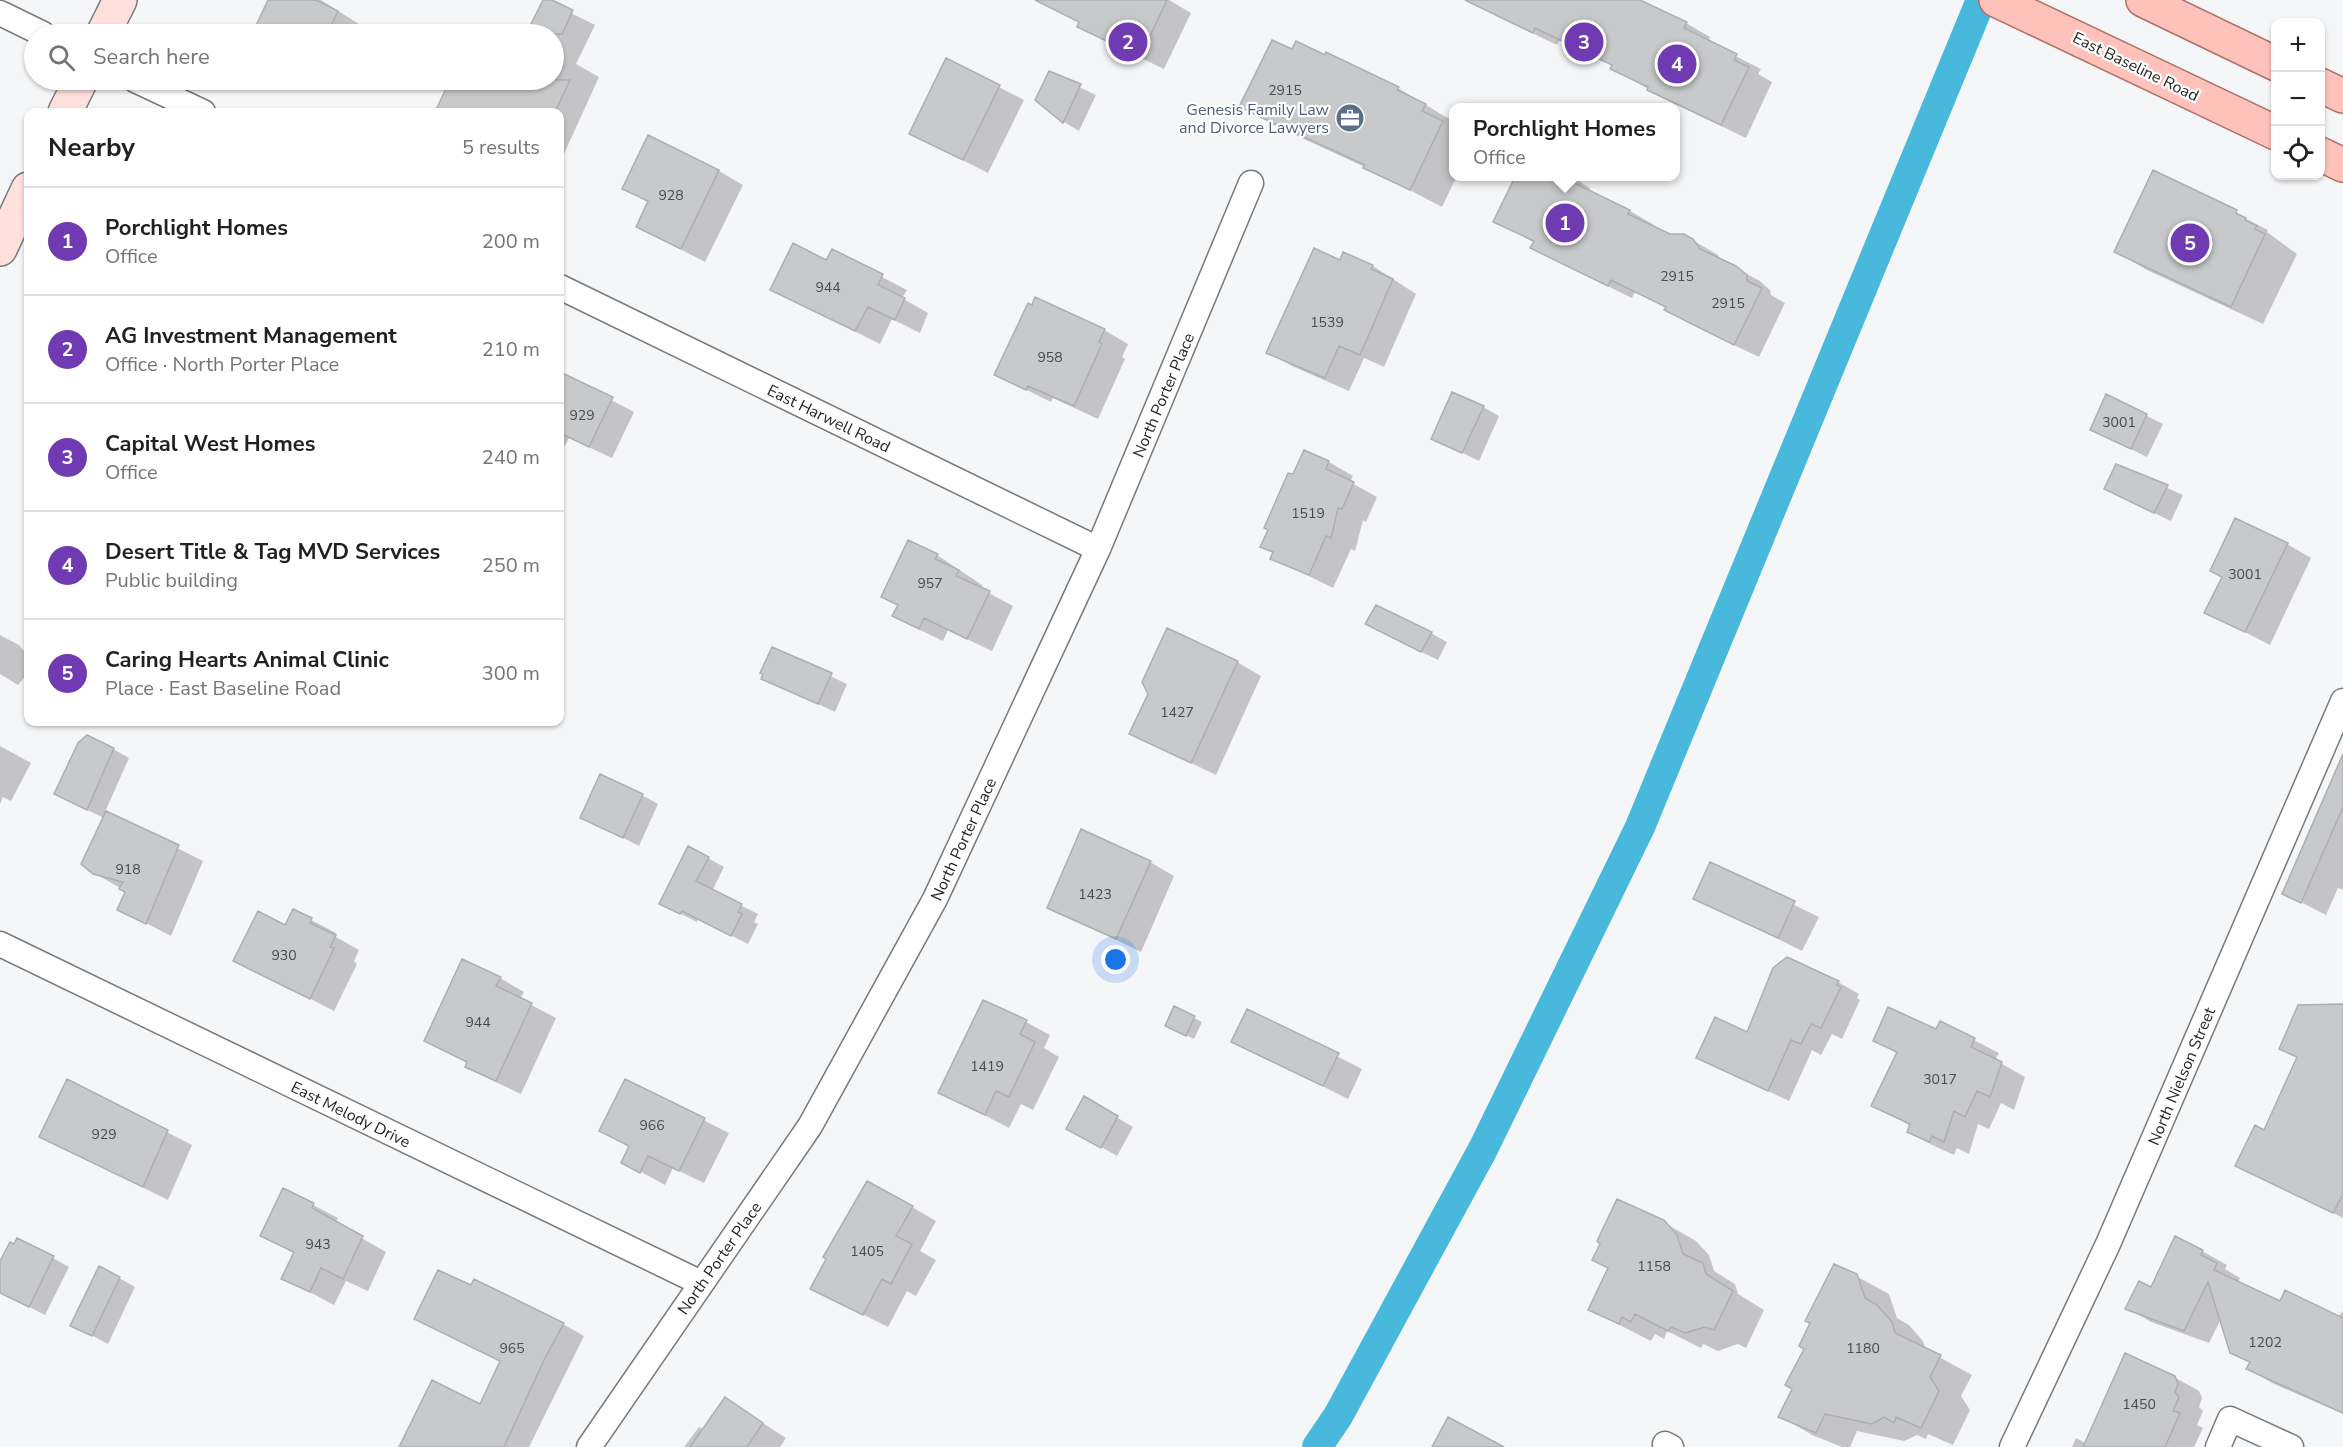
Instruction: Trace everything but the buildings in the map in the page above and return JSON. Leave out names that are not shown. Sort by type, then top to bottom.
[{"type":"main road","points":[[108,24],[120,0]]},
{"type":"main road","name":"East Baseline Road","points":[[1996,0],[2271,131]]},
{"type":"main road","points":[[2143,0],[2271,62]]},
{"type":"main road","points":[[2325,88],[2343,96]]},
{"type":"main road","points":[[67,108],[76,90]]},
{"type":"main road","points":[[2325,156],[2343,165]]},
{"type":"main road","points":[[0,249],[24,198]]},
{"type":"street","points":[[0,14],[24,25]]},
{"type":"street","points":[[156,90],[194,108]]},
{"type":"street","name":"North Porter Place","points":[[588,1447],[810,1126],[935,899],[1098,549],[1251,183]]},
{"type":"street","name":"East Harwell Road","points":[[564,289],[1098,549]]},
{"type":"street","name":"North Nielson Street","points":[[2012,1447],[2108,1244],[2343,701]]},
{"type":"street","name":"East Melody Drive","points":[[0,944],[701,1283]]},
{"type":"street","points":[[2218,1447],[2230,1419],[2291,1447]]},
{"type":"waterway","points":[[1317,1447],[1338,1416],[1483,1149],[1640,827],[1981,0]]},
{"type":"place","name":"AG Investment Management","points":[[1128,42]]},
{"type":"place","name":"Capital West Homes","points":[[1584,42]]},
{"type":"place","name":"Desert Title & Tag MVD Services","points":[[1677,64]]},
{"type":"place","name":"Genesis Family Law and Divorce Lawyers","points":[[1350,118]]},
{"type":"place","name":"Porchlight Homes","points":[[1565,223]]},
{"type":"place","name":"Caring Hearts Animal Clinic","points":[[2190,243]]}]
